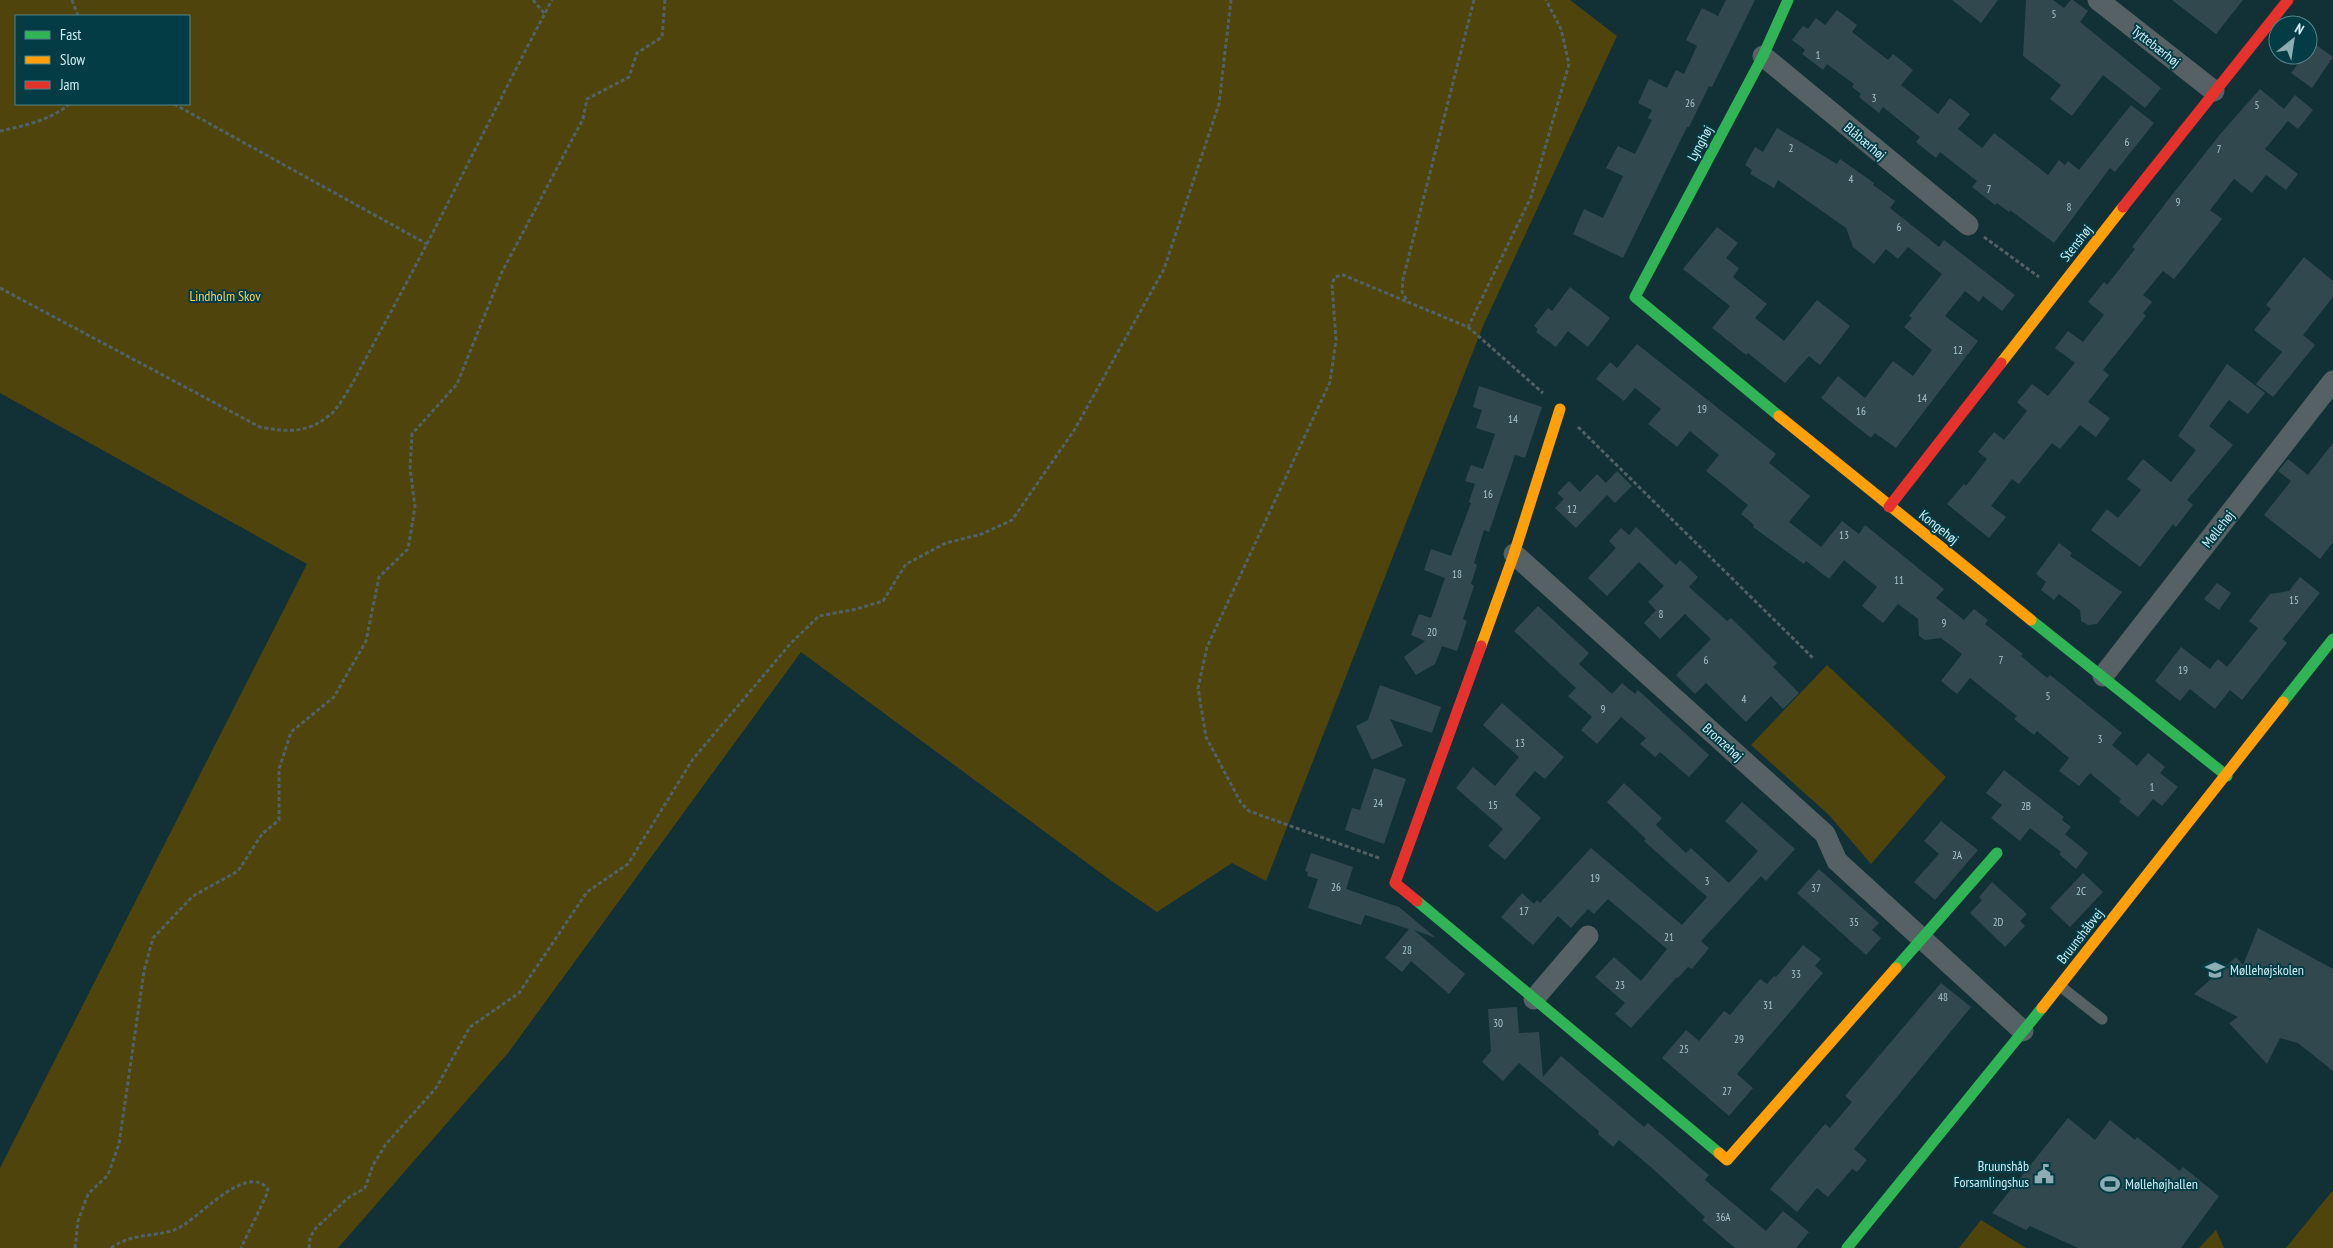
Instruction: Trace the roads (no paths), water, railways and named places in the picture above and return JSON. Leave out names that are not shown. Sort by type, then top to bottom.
[{"type":"street","name":"Lynghøj","points":[[1635,297],[1763,56],[1788,0]]},
{"type":"street","name":"Tyttebærhøj","points":[[2098,0],[2214,91]]},
{"type":"street","name":"Stenshøj","points":[[1889,507],[2214,91],[2288,0]]},
{"type":"street","name":"Blåbærhøj","points":[[1763,56],[1968,226]]},
{"type":"street","name":"Kongehøj","points":[[1635,297],[1889,507],[2226,776]]},
{"type":"street","name":"Møllehøj","points":[[2103,676],[2333,381]]},
{"type":"street","points":[[1560,408],[1514,554],[1395,883],[1727,1160],[1997,853]]},
{"type":"street","name":"Bronzehøj","points":[[1514,554],[1825,834],[1837,861],[2023,1031]]},
{"type":"street","name":"Bruunshåbvej","points":[[1847,1248],[2060,986],[2333,639]]},
{"type":"street","points":[[1534,999],[1588,936]]},
{"type":"lane","points":[[2060,986],[2102,1019]]},
{"type":"place","name":"Møllehøjskolen","points":[[2215,970]]},
{"type":"place","name":"Bruunshåb Forsamlingshus","points":[[2044,1174]]},
{"type":"place","name":"Møllehøjhallen","points":[[2110,1184]]},
{"type":"park label","name":"Lindholm Skov","points":[[225,296]]}]
